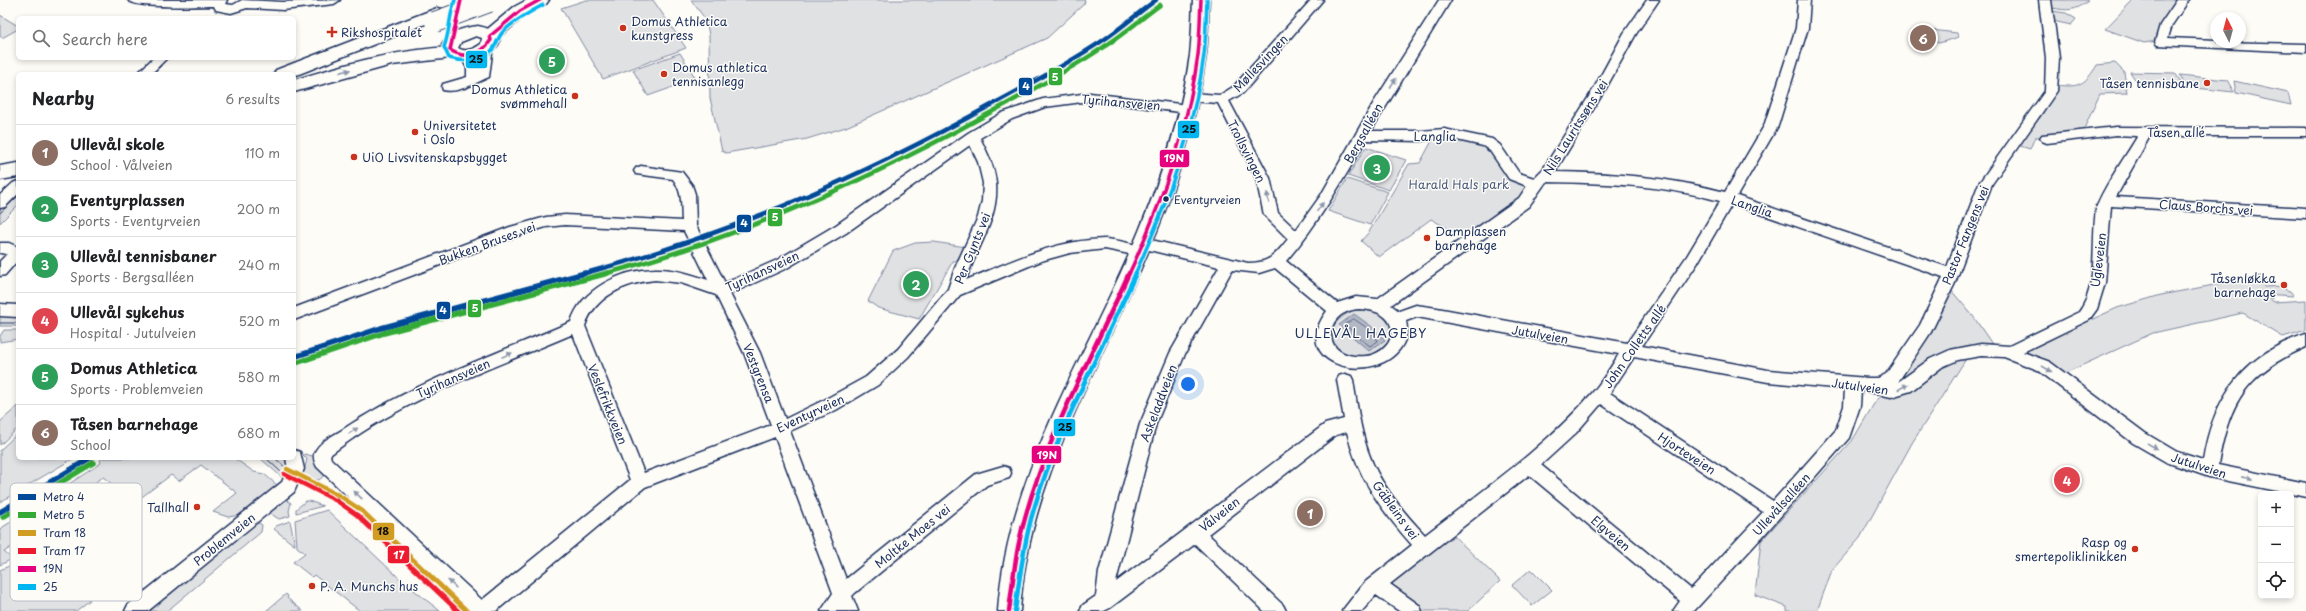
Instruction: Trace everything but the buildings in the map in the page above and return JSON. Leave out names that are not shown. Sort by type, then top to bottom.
[{"type":"highway","points":[[288,72],[481,0]]},
{"type":"highway","points":[[489,41],[520,11],[540,0]]},
{"type":"highway","points":[[296,77],[436,17]]},
{"type":"highway","points":[[296,85],[369,66],[458,49]]},
{"type":"main road","points":[[458,49],[457,12],[461,0]]},
{"type":"main road","points":[[471,31],[467,18],[481,0]]},
{"type":"main road","points":[[1009,611],[1015,547],[1030,495],[1141,247],[1168,180],[1189,103],[1198,43],[1201,0]]},
{"type":"main road","points":[[458,49],[471,31]]},
{"type":"main road","points":[[458,49],[480,51],[489,41],[483,32],[471,31]]},
{"type":"street","points":[[134,0],[222,4],[237,8],[247,2],[283,6],[334,0]]},
{"type":"street","name":"Møllesvingen","points":[[1189,103],[1222,99],[1238,90],[1317,0]]},
{"type":"street","name":"Bergsalléen","points":[[1277,262],[1297,239],[1326,198],[1380,102],[1445,0]]},
{"type":"street","name":"Nils Lauritssøns vei","points":[[1380,305],[1524,202],[1540,181],[1599,90],[1630,33],[1653,0]]},
{"type":"street","name":"John Colletts allé","points":[[1350,611],[1376,584],[1529,466],[1570,428],[1600,395],[1692,260],[1770,126],[1802,28],[1804,0]]},
{"type":"street","name":"Pastor Fangens vei","points":[[1859,384],[1880,384],[1892,378],[1926,328],[1951,274],[1986,183],[2051,91],[2053,82],[2045,0]]},
{"type":"street","points":[[2182,0],[2166,25],[2161,42],[2306,48]]},
{"type":"street","points":[[215,16],[222,4]]},
{"type":"street","points":[[448,87],[473,80],[485,74],[489,41]]},
{"type":"street","points":[[458,49],[472,68],[473,80]]},
{"type":"street","points":[[144,72],[159,60]]},
{"type":"street","name":"Tyrihansveien","points":[[482,611],[323,462],[322,454],[329,446],[419,393],[577,326],[583,310],[593,300],[605,290],[632,278],[666,275],[701,282],[722,291],[782,264],[841,230],[973,136],[1007,116],[1042,103],[1074,97],[1189,103]]},
{"type":"street","name":"Trollsvingen","points":[[1222,99],[1263,178],[1268,195],[1271,215],[1297,239]]},
{"type":"street","name":"Tåsen allé","points":[[2047,138],[2108,132],[2306,132]]},
{"type":"street","name":"Ugleveien","points":[[2012,353],[2018,347],[2084,316],[2091,309],[2100,263],[2106,201],[2144,137],[2140,132]]},
{"type":"street","name":"Langlia","points":[[1362,135],[1421,136],[1444,134],[1487,142],[1495,148],[1508,170],[1514,176],[1540,181],[1642,180],[1688,187],[1728,198],[1951,274]]},
{"type":"street","name":"Per Gynts vei","points":[[955,291],[960,271],[982,229],[990,202],[989,173],[973,136]]},
{"type":"street","points":[[0,203],[11,170]]},
{"type":"street","name":"Vestgrensa","points":[[641,171],[677,175],[685,185],[688,194],[689,226],[752,353],[849,611]]},
{"type":"street","name":"Claus Borchs vei","points":[[2106,201],[2306,213]]},
{"type":"street","name":"Bukken Bruses vei","points":[[296,313],[515,231],[546,222],[583,220],[689,226]]},
{"type":"street","name":"Eventyrveien","points":[[482,611],[639,482],[781,428],[830,405],[872,381],[903,353],[955,291],[1036,257],[1075,247],[1105,244],[1141,247],[1229,262],[1248,268],[1259,268],[1277,262]]},
{"type":"street","points":[[0,271],[4,253]]},
{"type":"street","name":"Askeladdveien","points":[[1104,602],[1108,572],[1148,424],[1178,353],[1229,262]]},
{"type":"street","points":[[1277,262],[1336,310]]},
{"type":"street","points":[[1358,302],[1380,305],[1390,311],[1397,318],[1400,328],[1399,339],[1391,350],[1379,358],[1364,363],[1348,362],[1337,358],[1328,352],[1324,346],[1321,336],[1328,318],[1336,310],[1358,302]]},
{"type":"street","points":[[0,310],[16,311]]},
{"type":"street","name":"Jutulveien","points":[[1397,318],[1416,311],[1437,314],[1768,376],[1859,384],[1885,390],[1897,390],[1936,363],[1955,354],[1982,350],[2012,353],[2044,366],[2139,438],[2172,457],[2209,470],[2306,490]]},
{"type":"street","name":"Veslefrikkveien","points":[[577,326],[639,482]]},
{"type":"street","points":[[2209,470],[2217,427],[2230,398],[2245,377],[2266,360],[2306,340]]},
{"type":"street","name":"Gäbleins vei","points":[[1345,380],[1352,424],[1365,465],[1390,506],[1424,546]]},
{"type":"street","name":"Ullevålsalléen","points":[[1687,606],[1775,511],[1843,433],[1859,384]]},
{"type":"street","name":"Hjorteveien","points":[[1600,395],[1775,511]]},
{"type":"street","name":"Vålveien","points":[[1089,611],[1104,602],[1331,429],[1352,424]]},
{"type":"street","name":"Problemveien","points":[[134,611],[288,487],[296,475],[297,466],[295,460]]},
{"type":"street","name":"Elgveien","points":[[1529,466],[1687,606]]},
{"type":"street","name":"Moltke Moes vei","points":[[830,611],[842,594],[982,479],[1003,473]]},
{"type":"street","points":[[1195,533],[1277,611]]},
{"type":"street","points":[[1376,584],[1413,611]]},
{"type":"green space","name":"Domus Athletica kunstgress","points":[[586,0],[653,0],[686,48],[603,79],[561,8]]},
{"type":"green space","points":[[691,0],[1085,0],[1084,4],[1047,38],[846,127],[807,139],[726,153],[722,151],[710,98],[709,35],[706,20]]},
{"type":"green space","points":[[2051,0],[2088,1],[2080,7],[2063,10],[2052,8]]},
{"type":"green space","points":[[2133,0],[2178,0],[2157,41],[2144,43],[2105,29]]},
{"type":"green space","points":[[2052,11],[2066,13],[2076,19],[2071,25],[2053,21]]},
{"type":"green space","points":[[0,15],[16,25],[16,30],[2,38],[0,36]]},
{"type":"green space","points":[[1931,30],[1957,33],[1959,37],[1939,43],[1934,41]]},
{"type":"green space","name":"Domus athletica tennisanlegg","points":[[680,53],[696,79],[648,96],[633,70]]},
{"type":"green space","points":[[2115,63],[2124,72],[2127,93],[2100,94],[2081,135],[2035,137],[2030,149],[2017,145],[2042,115],[2057,85],[2070,86],[2080,84],[2089,77],[2097,65]]},
{"type":"green space","points":[[2130,72],[2175,73],[2184,87],[2139,85]]},
{"type":"green space","name":"Tåsen tennisbane","points":[[2180,75],[2227,80],[2234,92],[2186,87]]},
{"type":"green space","points":[[2234,81],[2288,93],[2291,105],[2236,93]]},
{"type":"green space","name":"Harald Hals park","points":[[1433,139],[1467,139],[1489,147],[1504,172],[1527,188],[1522,198],[1466,239],[1431,219],[1379,257],[1361,241],[1369,232],[1409,164],[1420,163]]},
{"type":"green space","points":[[1366,147],[1406,160],[1389,190],[1348,176]]},
{"type":"green space","points":[[1347,179],[1388,192],[1370,225],[1328,211]]},
{"type":"green space","points":[[12,196],[16,197],[16,207],[0,223],[0,208]]},
{"type":"green space","points":[[934,242],[966,247],[956,261],[953,261],[919,319],[878,308],[868,301],[893,251],[915,243]]},
{"type":"green space","points":[[2261,276],[2268,281],[2261,284],[2264,287],[2282,286],[2286,290],[2290,291],[2294,296],[2263,294],[2274,298],[2270,299],[2274,302],[2306,300],[2306,330],[2283,337],[2243,313],[2153,333],[2063,374],[2045,361],[2027,353],[2027,349],[2117,308],[2161,295]]},
{"type":"green space","points":[[1950,289],[1973,316],[1992,344],[1975,345],[1912,443],[1860,538],[1832,570],[1817,611],[1787,611],[1787,607],[1755,595],[1761,541],[1852,441],[1875,402],[1898,380],[1932,332]]},
{"type":"green space","points":[[1358,309],[1374,310],[1385,316],[1391,323],[1392,333],[1388,342],[1380,350],[1369,355],[1352,357],[1341,352],[1333,343],[1331,337],[1334,325],[1351,311]]},
{"type":"green space","points":[[16,314],[16,326],[0,326],[0,315]]},
{"type":"green space","points":[[4,330],[16,330],[16,339],[0,342],[0,336]]},
{"type":"green space","points":[[16,408],[16,430],[0,445],[0,422]]},
{"type":"green space","points":[[16,435],[16,460],[71,460],[32,483],[10,483],[10,496],[0,502],[0,450]]},
{"type":"green space","points":[[305,454],[316,457],[327,473],[319,480],[312,480],[303,475],[307,459],[303,455]]},
{"type":"green space","points":[[100,460],[237,460],[254,472],[264,474],[277,485],[275,489],[241,515],[228,517],[213,512],[237,493],[201,465],[179,481],[171,475],[142,497],[142,483],[111,483],[103,477],[94,483],[70,483],[101,463]]},
{"type":"green space","points":[[262,460],[286,460],[289,464],[286,481]]},
{"type":"green space","points":[[284,498],[291,503],[289,511],[290,516],[279,519],[271,514],[270,510]]},
{"type":"green space","points":[[306,501],[323,506],[296,513],[296,509]]},
{"type":"green space","points":[[327,510],[399,578],[440,611],[360,611],[314,575],[312,577],[293,562],[305,553],[297,547],[295,520]]},
{"type":"green space","points":[[290,521],[295,545],[274,529],[276,526]]},
{"type":"green space","points":[[10,522],[10,548],[4,552],[10,557],[10,560],[0,565],[0,529]]},
{"type":"green space","points":[[259,523],[262,525],[261,532],[167,611],[144,611],[252,524]]},
{"type":"green space","points":[[1451,533],[1500,581],[1468,611],[1421,611],[1390,587],[1389,581]]},
{"type":"green space","points":[[10,566],[10,601],[89,601],[76,611],[0,611],[0,570]]},
{"type":"green space","points":[[1531,569],[1552,590],[1532,606],[1512,585]]},
{"type":"green space","points":[[286,594],[288,596],[287,598],[303,611],[266,611]]},
{"type":"water","points":[[1354,314],[1371,326],[1385,340],[1369,351],[1339,325]]},
{"type":"tram line","points":[[154,72],[161,66]]},
{"type":"tram line","points":[[0,213],[16,198]]},
{"type":"tram line","points":[[0,323],[16,323]]},
{"type":"tram line","points":[[268,460],[282,473]]},
{"type":"tram line","points":[[277,460],[287,469]]},
{"type":"tram line","name":"18","points":[[287,469],[340,496],[361,510],[467,611]]},
{"type":"tram line","name":"17","points":[[284,474],[337,501],[357,515],[458,611]]},
{"type":"metro line","name":"4","points":[[296,356],[337,341],[425,315],[604,269],[648,256],[690,243],[772,213],[891,159],[1020,90],[1103,40],[1156,0]]},
{"type":"metro line","name":"5","points":[[296,363],[340,347],[428,320],[651,261],[693,248],[775,218],[894,164],[1023,95],[1107,45],[1160,5]]},
{"type":"metro line","name":"4","points":[[48,483],[87,460]]},
{"type":"metro line","name":"5","points":[[60,483],[93,463]]},
{"type":"metro line","name":"4","points":[[0,512],[10,506]]},
{"type":"metro line","name":"5","points":[[3,517],[10,513]]},
{"type":"transit line","name":"25","points":[[455,0],[451,11],[448,37],[444,47],[449,58],[460,61],[484,57],[494,48],[497,38],[506,28],[543,5]]},
{"type":"transit line","name":"19N","points":[[461,0],[450,50],[461,55],[473,55],[488,45],[491,40],[490,36]]},
{"type":"transit line","name":"19N","points":[[490,36],[520,11],[540,0]]},
{"type":"transit line","name":"19N","points":[[1009,611],[1014,564],[1025,518],[1039,474],[1056,430],[1147,234],[1166,185],[1182,134],[1194,81],[1199,48],[1201,0]]},
{"type":"transit line","name":"25","points":[[1015,611],[1021,564],[1031,519],[1046,474],[1082,388],[1142,260],[1180,160],[1200,82],[1205,48],[1207,0]]},
{"type":"place","name":"Domus Athletica kunstgress","points":[[623,28]]},
{"type":"place","name":"Rikshospitalet","points":[[332,32]]},
{"type":"place","name":"Tåsen barnehage","points":[[1923,38]]},
{"type":"place","name":"Domus Athletica","points":[[552,61]]},
{"type":"place","name":"Domus athletica tennisanlegg","points":[[664,74]]},
{"type":"place","name":"Tåsen tennisbane","points":[[2207,83]]},
{"type":"place","name":"Domus Athletica svømmehall","points":[[575,96]]},
{"type":"place","name":"Universitetet i Oslo","points":[[415,132]]},
{"type":"place","name":"UiO Livsvitenskapsbygget","points":[[354,157]]},
{"type":"place","name":"Ullevål tennisbaner","points":[[1377,168]]},
{"type":"place","name":"Eventyrveien","points":[[1166,199]]},
{"type":"place","name":"Damplassen barnehage","points":[[1427,238]]},
{"type":"place","name":"Eventyrplassen","points":[[916,284]]},
{"type":"place","name":"Tåsenløkka barnehage","points":[[2284,285]]},
{"type":"place","name":"Ullevål sykehus","points":[[2067,480]]},
{"type":"place","name":"Tallhall","points":[[197,507]]},
{"type":"place","name":"Ullevål skole","points":[[1310,513]]},
{"type":"place","name":"Rasp og smertepoliklinikken","points":[[2135,549]]},
{"type":"place","name":"P. A. Munchs hus","points":[[312,586]]},
{"type":"district","name":"ULLEVÅL HAGEBY","points":[[1361,332]]}]
